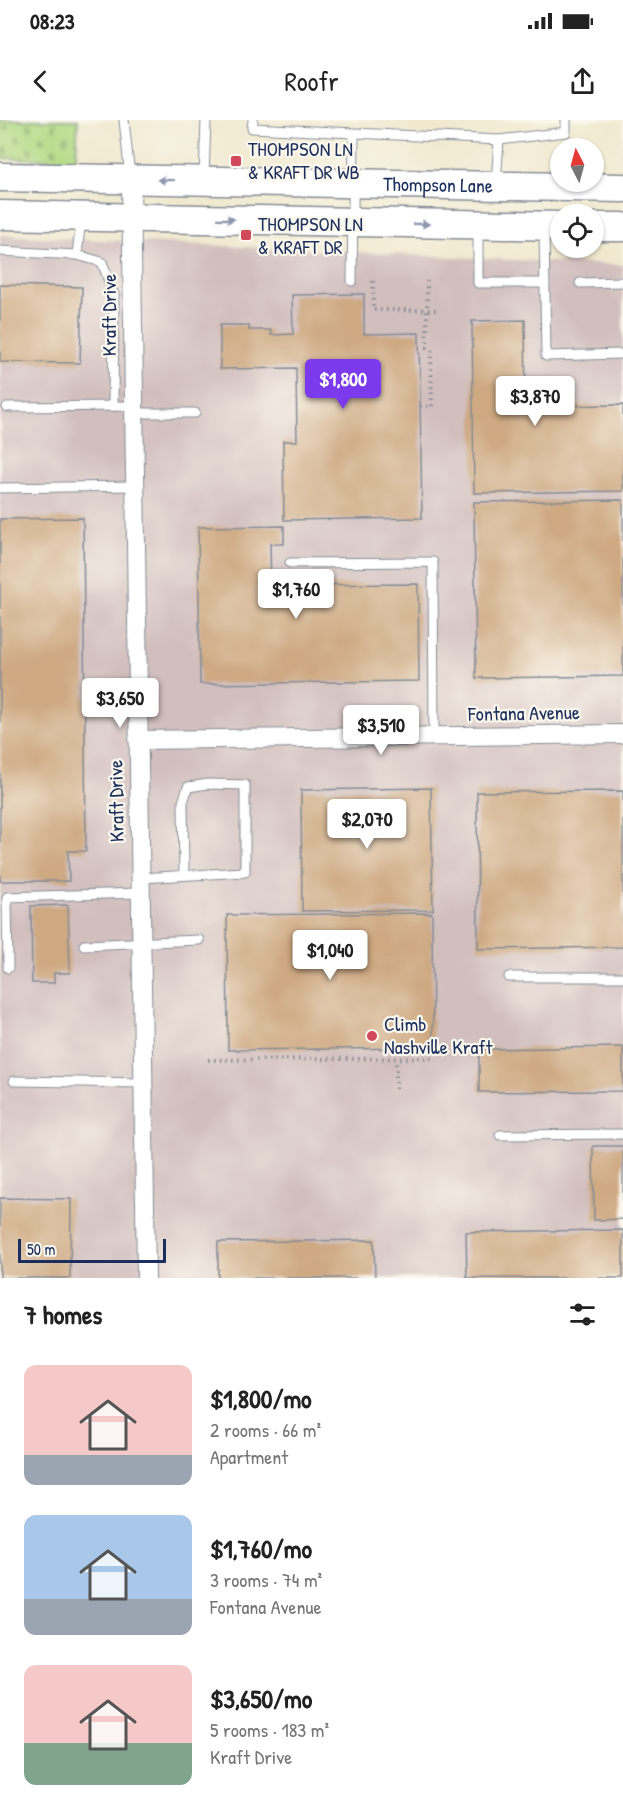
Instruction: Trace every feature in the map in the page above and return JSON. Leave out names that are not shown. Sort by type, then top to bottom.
[{"type":"main road","name":"Thompson Lane","points":[[0,177],[623,188]]},
{"type":"main road","name":"Thompson Lane","points":[[0,215],[550,226]]},
{"type":"main road","points":[[604,227],[623,227]]},
{"type":"street","name":"Kraft Drive","points":[[130,179],[146,1278]]},
{"type":"street","name":"Fontana Avenue","points":[[138,740],[623,734]]},
{"type":"lane","points":[[124,120],[130,179]]},
{"type":"lane","points":[[204,180],[206,120]]},
{"type":"lane","points":[[253,120],[252,128],[354,135],[499,140],[566,132],[566,120]]},
{"type":"lane","points":[[352,281],[354,135]]},
{"type":"lane","points":[[496,185],[499,140]]},
{"type":"lane","points":[[77,255],[81,216]]},
{"type":"lane","points":[[478,225],[477,283],[545,283]]},
{"type":"lane","points":[[550,247],[545,283],[546,356],[623,354]]},
{"type":"lane","points":[[0,251],[77,255],[102,262],[114,295],[112,406]]},
{"type":"lane","points":[[580,283],[623,282]]},
{"type":"lane","points":[[7,407],[112,406],[133,410],[195,413]]},
{"type":"lane","points":[[0,488],[135,486]]},
{"type":"lane","points":[[290,563],[434,562],[434,737]]},
{"type":"lane","points":[[8,968],[7,897],[140,885],[184,875],[245,872],[245,784],[208,784],[188,787],[183,802],[184,875]]},
{"type":"lane","points":[[84,945],[199,940]]},
{"type":"lane","points":[[509,976],[623,977]]},
{"type":"lane","points":[[14,1081],[143,1083]]},
{"type":"lane","points":[[500,1135],[623,1134]]},
{"type":"path","points":[[373,281],[373,310],[436,310]]},
{"type":"path","points":[[420,406],[432,406],[431,351],[427,348],[427,281]]},
{"type":"path","points":[[208,1060],[432,1058]]},
{"type":"path","points":[[396,1059],[396,1089]]},
{"type":"shaded area","points":[[0,235],[623,265],[623,1278],[0,1278]]},
{"type":"green space","points":[[0,120],[78,120],[76,160],[0,158]]},
{"type":"building","points":[[0,285],[82,287],[80,363],[0,362]]},
{"type":"building","points":[[364,294],[364,334],[419,333],[422,518],[284,520],[283,441],[297,441],[296,368],[220,369],[220,325],[249,325],[249,330],[271,330],[271,335],[293,334],[292,295]]},
{"type":"building","points":[[525,320],[526,406],[623,405],[623,491],[474,493],[472,321]]},
{"type":"building","points":[[623,500],[623,676],[476,678],[474,502]]},
{"type":"building","points":[[83,518],[86,851],[68,851],[69,881],[0,881],[0,519]]},
{"type":"building","points":[[284,526],[284,544],[270,544],[271,585],[418,584],[419,681],[200,684],[198,527]]},
{"type":"building","points":[[431,788],[433,910],[302,911],[301,790]]},
{"type":"building","points":[[623,791],[623,947],[478,949],[477,792]]},
{"type":"building","points":[[68,905],[70,973],[54,973],[54,983],[32,983],[31,906]]},
{"type":"building","points":[[432,913],[433,1048],[228,1050],[227,915]]},
{"type":"building","points":[[623,1047],[623,1091],[479,1092],[479,1049]]},
{"type":"building","points":[[593,1146],[623,1146],[623,1219],[594,1220]]},
{"type":"building","points":[[0,1198],[71,1199],[70,1278],[0,1278]]},
{"type":"building","points":[[623,1230],[623,1278],[467,1278],[466,1232]]},
{"type":"building","points":[[374,1240],[375,1278],[218,1278],[218,1242]]},
{"type":"place","name":"THOMPSON LN & KRAFT DR WB","points":[[236,161]]},
{"type":"place","name":"THOMPSON LN & KRAFT DR","points":[[246,235]]},
{"type":"place","name":"Climb Nashville Kraft","points":[[372,1036]]}]
